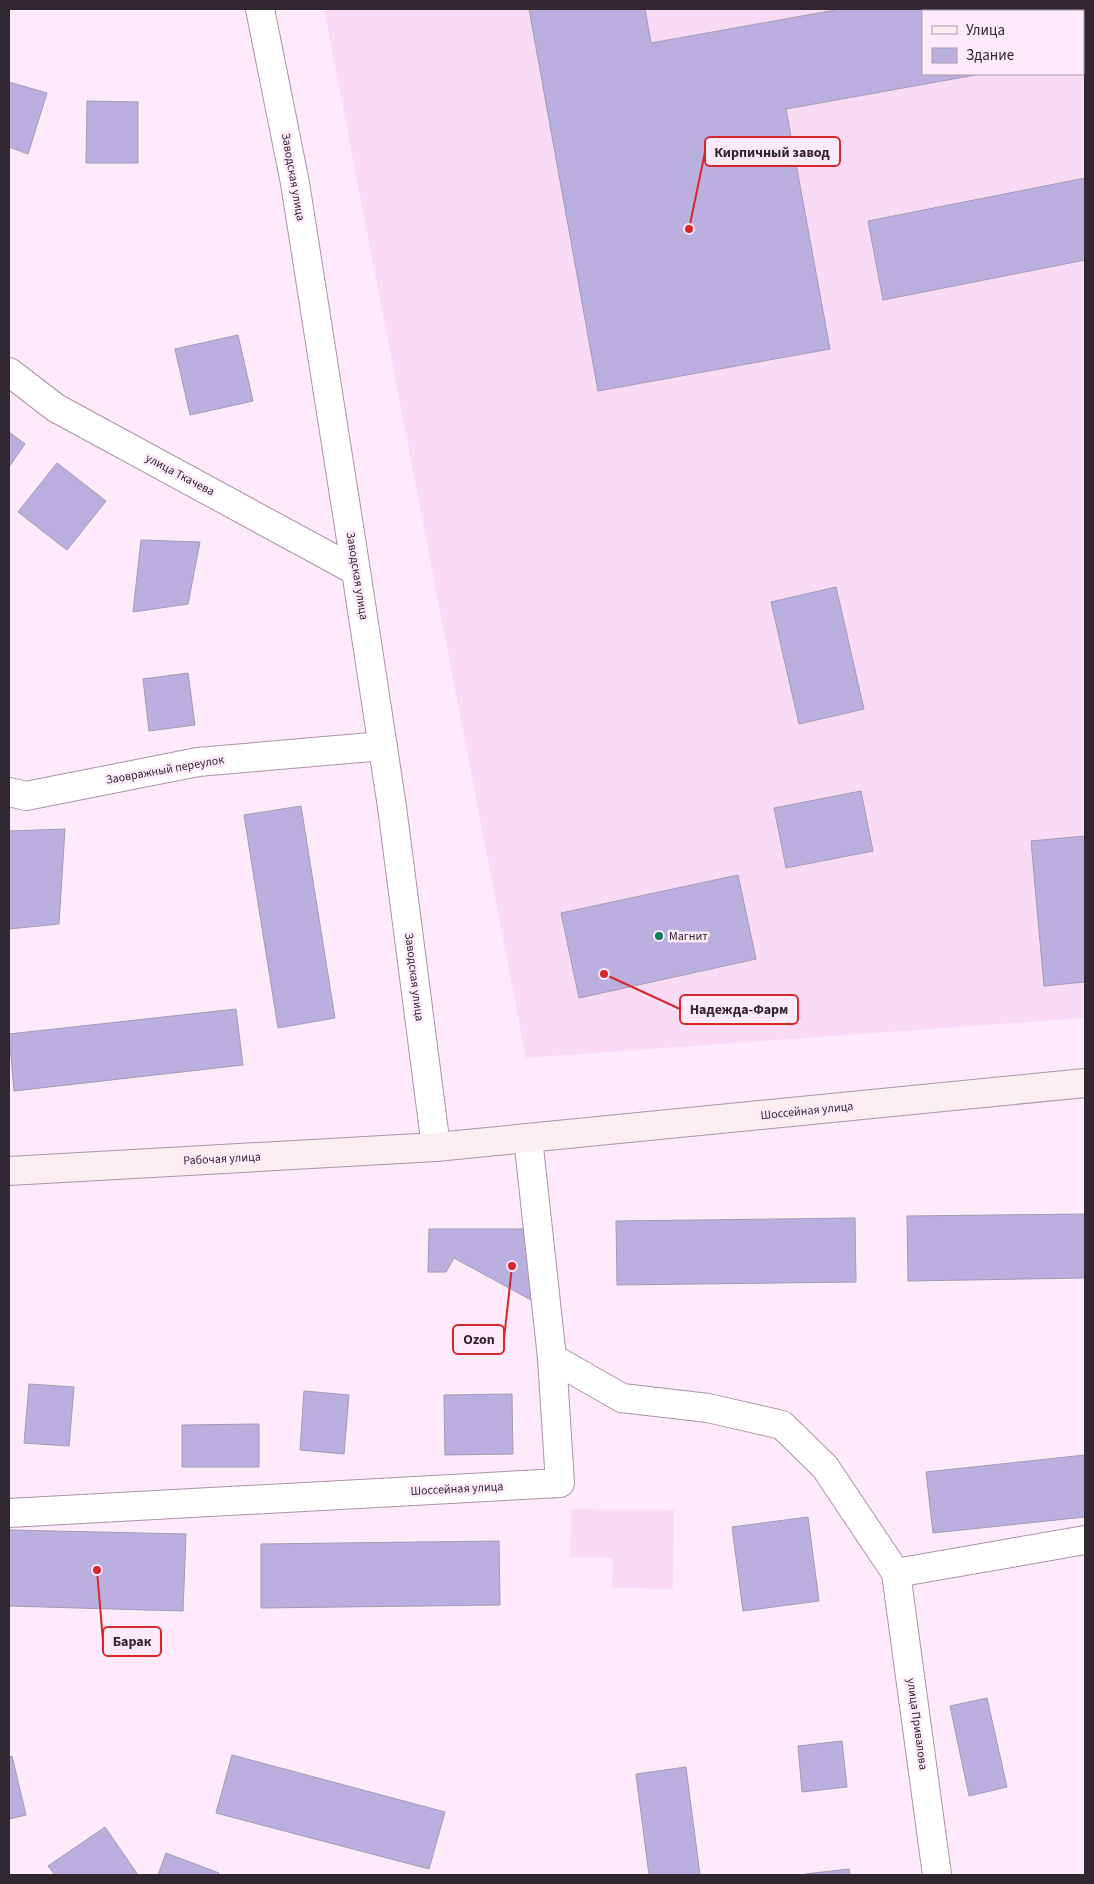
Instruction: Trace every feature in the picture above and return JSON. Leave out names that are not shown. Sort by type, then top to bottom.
[{"type":"main road","name":"Шоссейная улица","points":[[436,1147],[1085,1083]]},
{"type":"main road","name":"Рабочая улица","points":[[9,1171],[436,1147]]},
{"type":"street","name":"Заводская улица","points":[[260,9],[295,182],[356,570],[383,746],[436,1147]]},
{"type":"street","name":"улица Ткачева","points":[[9,372],[56,408],[356,570]]},
{"type":"street","name":"Заовражный переулок","points":[[9,792],[26,796],[198,762],[383,746]]},
{"type":"street","name":"Шоссейная улица","points":[[9,1513],[560,1483],[552,1358],[528,1138]]},
{"type":"street","points":[[552,1358],[622,1398],[708,1408],[782,1425],[825,1467],[896,1574],[1085,1540]]},
{"type":"street","name":"улица Привалова","points":[[896,1574],[937,1875]]},
{"type":"shaded area","points":[[324,9],[1085,9],[1085,1018],[526,1058]]},
{"type":"shaded area","points":[[571,1509],[674,1510],[673,1589],[612,1588],[613,1558],[570,1557]]},
{"type":"building","points":[[529,9],[645,9],[651,43],[841,9],[1085,9],[1085,55],[1084,10],[922,10],[922,75],[975,75],[786,109],[830,349],[598,391]]},
{"type":"building","points":[[9,82],[47,93],[28,154],[9,147]]},
{"type":"building","points":[[87,101],[138,102],[138,163],[86,163]]},
{"type":"building","points":[[1085,178],[1085,260],[883,300],[868,221]]},
{"type":"building","points":[[238,335],[253,401],[190,415],[175,349]]},
{"type":"building","points":[[9,432],[25,444],[9,467]]},
{"type":"building","points":[[57,463],[106,501],[67,550],[18,512]]},
{"type":"building","points":[[141,540],[200,542],[188,604],[133,612]]},
{"type":"building","points":[[836,587],[864,709],[799,724],[771,602]]},
{"type":"building","points":[[188,673],[195,725],[149,731],[143,679]]},
{"type":"building","points":[[861,791],[873,851],[786,868],[774,808]]},
{"type":"building","points":[[301,806],[335,1018],[278,1028],[244,815]]},
{"type":"building","points":[[65,829],[59,924],[9,929],[9,831]]},
{"type":"building","points":[[1085,836],[1085,982],[1044,986],[1031,841]]},
{"type":"building","name":"Магнит","points":[[738,875],[756,959],[579,998],[561,913]]},
{"type":"building","points":[[236,1009],[243,1065],[14,1091],[9,1034]]},
{"type":"building","points":[[1085,1214],[1085,1278],[908,1281],[907,1216]]},
{"type":"building","points":[[855,1218],[856,1282],[617,1285],[616,1221]]},
{"type":"building","points":[[429,1229],[531,1229],[531,1300],[454,1258],[446,1272],[428,1272]]},
{"type":"building","points":[[29,1384],[74,1387],[69,1446],[24,1443]]},
{"type":"building","points":[[304,1391],[349,1395],[344,1454],[300,1450]]},
{"type":"building","points":[[512,1394],[513,1454],[445,1455],[444,1395]]},
{"type":"building","points":[[259,1424],[259,1467],[182,1467],[182,1425]]},
{"type":"building","points":[[1085,1455],[1085,1517],[933,1533],[926,1472]]},
{"type":"building","points":[[808,1517],[819,1601],[743,1611],[732,1527]]},
{"type":"building","points":[[9,1530],[186,1534],[183,1611],[9,1606]]},
{"type":"building","points":[[499,1541],[500,1605],[261,1608],[261,1544]]},
{"type":"building","points":[[987,1698],[1007,1787],[969,1796],[950,1706]]},
{"type":"building","points":[[842,1741],[847,1787],[802,1792],[798,1746]]},
{"type":"building","points":[[232,1755],[445,1812],[429,1869],[216,1813]]},
{"type":"building","points":[[12,1756],[26,1815],[9,1819],[9,1757]]},
{"type":"building","points":[[686,1767],[700,1875],[649,1875],[636,1774]]},
{"type":"building","points":[[105,1827],[138,1875],[55,1875],[48,1866]]},
{"type":"building","points":[[166,1853],[219,1873],[218,1875],[158,1875]]},
{"type":"building","points":[[849,1869],[850,1875],[805,1875],[805,1874]]},
{"type":"place","name":"Кирпичный завод","points":[[689,229]]},
{"type":"place","name":"Магнит","points":[[659,936]]},
{"type":"place","name":"Надежда-Фарм","points":[[604,974]]},
{"type":"place","name":"Ozon","points":[[512,1266]]},
{"type":"place","name":"Барак","points":[[97,1570]]}]
